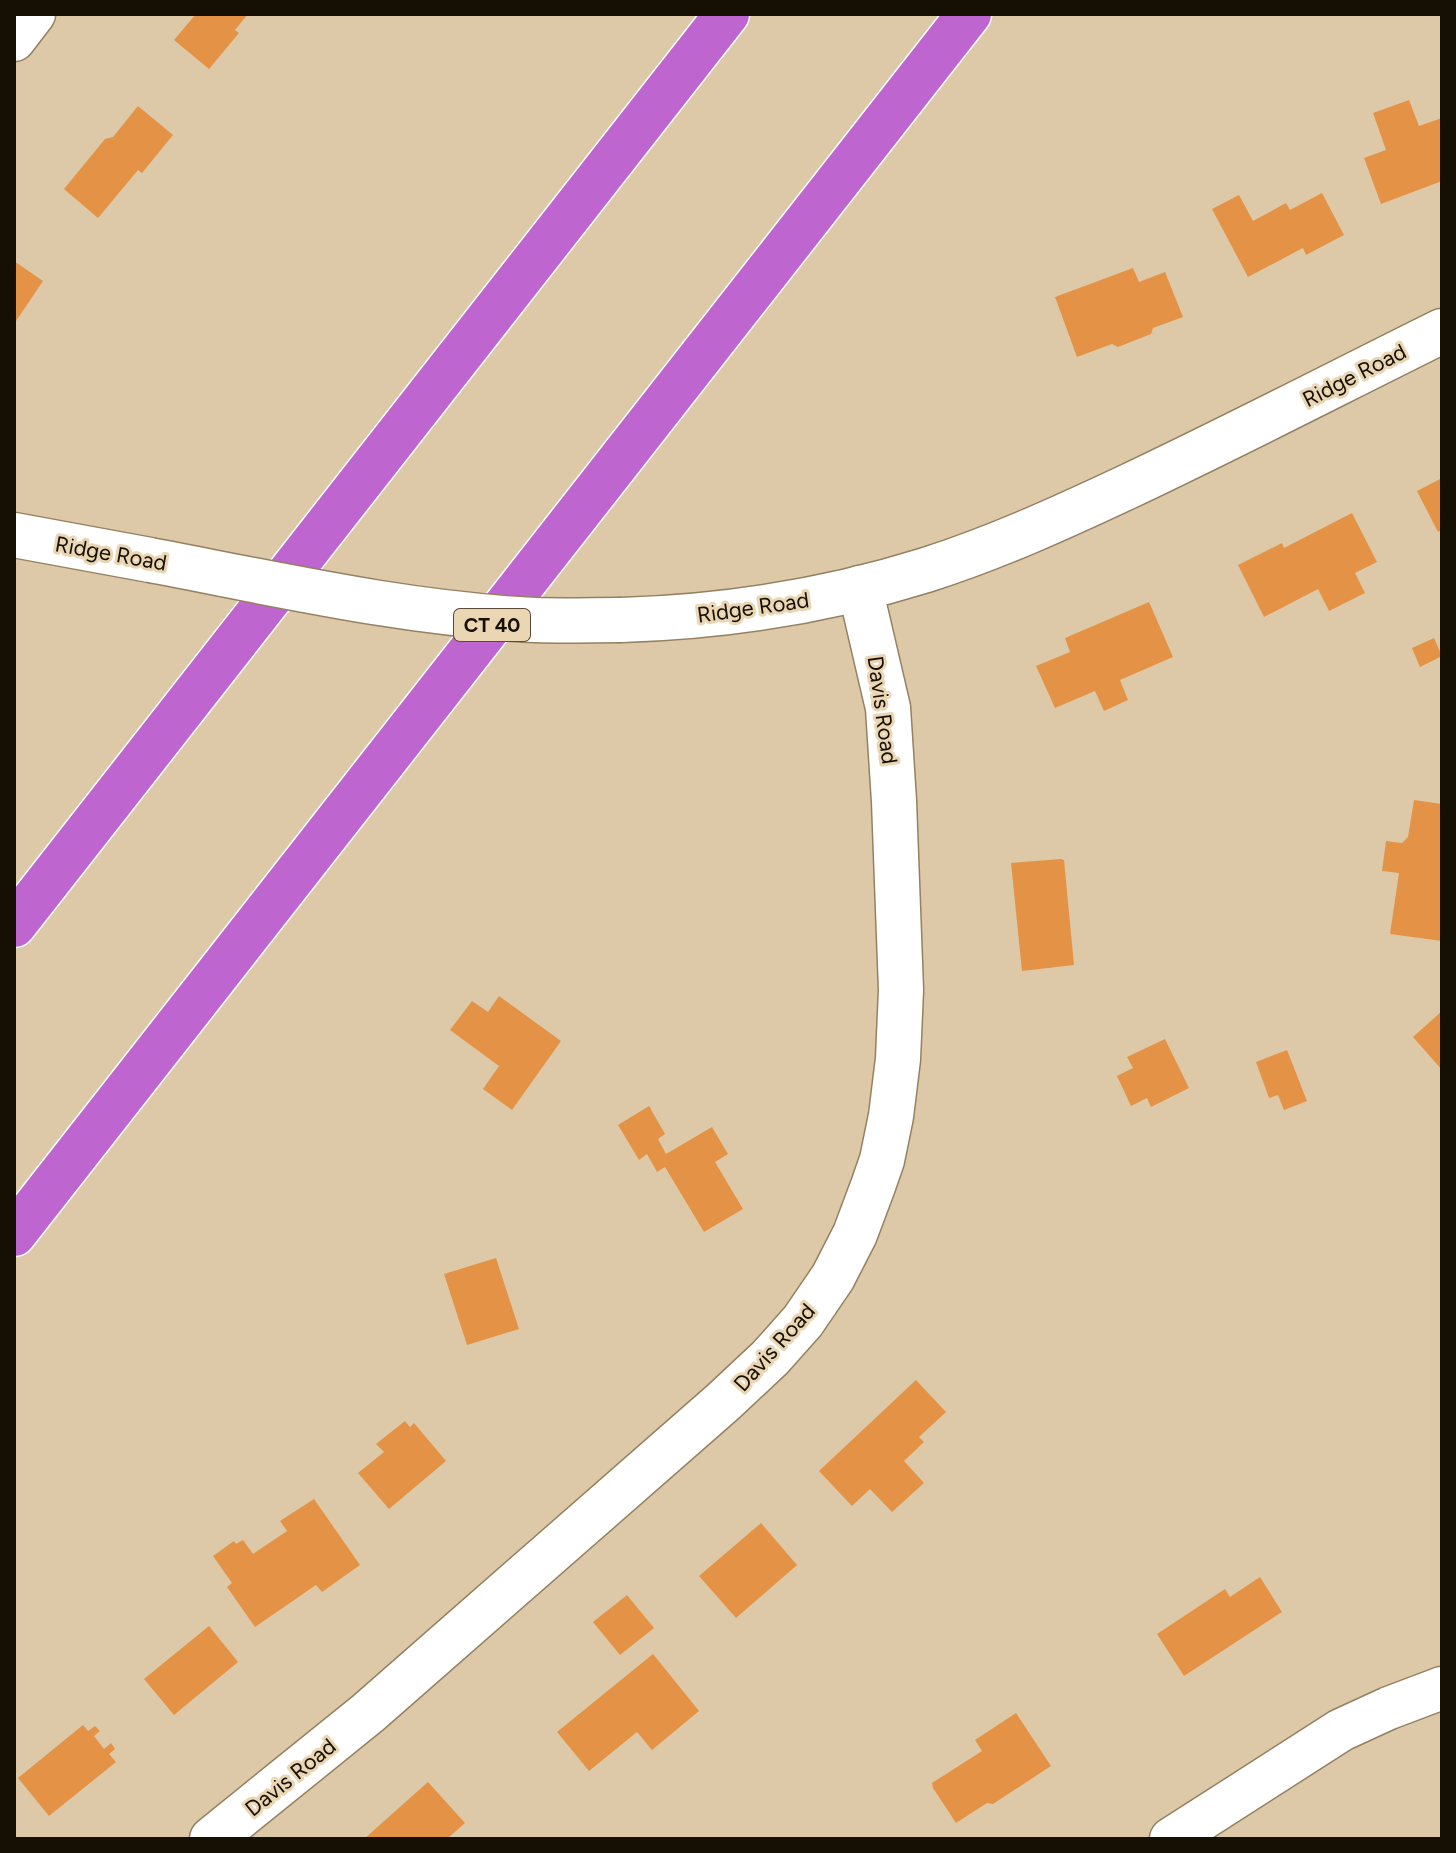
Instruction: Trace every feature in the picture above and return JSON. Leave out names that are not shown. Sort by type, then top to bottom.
[{"type":"highway","points":[[14,925],[727,14]]},
{"type":"highway","name":"CT 40","points":[[14,1234],[969,14]]},
{"type":"main road","name":"Ridge Road","points":[[14,535],[332,595],[436,611],[533,620],[621,620],[737,612],[791,604],[860,588],[941,565],[1031,531],[1204,450],[1442,331]]},
{"type":"main road","name":"Davis Road","points":[[212,1839],[368,1713],[723,1402],[770,1358],[803,1321],[833,1277],[855,1234],[882,1160],[898,1059],[901,990],[898,871],[888,708],[860,588]]},
{"type":"street","points":[[14,40],[34,14]]},
{"type":"street","points":[[1171,1839],[1341,1730],[1442,1688]]},
{"type":"building","points":[[196,14],[248,14],[235,30],[239,33],[209,69],[174,40]]},
{"type":"building","points":[[1409,100],[1419,126],[1442,118],[1442,181],[1381,204],[1364,158],[1386,150],[1373,113]]},
{"type":"building","points":[[138,106],[173,135],[142,173],[138,170],[98,218],[64,189],[105,139],[113,137]]},
{"type":"building","points":[[1322,193],[1344,235],[1306,255],[1303,248],[1248,277],[1212,209],[1239,195],[1253,221],[1286,203],[1290,210]]},
{"type":"building","points":[[14,261],[43,281],[14,324]]},
{"type":"building","points":[[1133,268],[1139,282],[1165,272],[1183,317],[1153,328],[1151,334],[1118,347],[1112,344],[1077,357],[1055,297]]},
{"type":"building","points":[[1442,478],[1442,530],[1438,532],[1417,491]]},
{"type":"building","points":[[1352,513],[1377,562],[1355,573],[1365,593],[1329,611],[1318,589],[1264,617],[1238,565],[1282,543],[1284,548]]},
{"type":"building","points":[[1149,602],[1173,657],[1120,680],[1128,700],[1104,711],[1095,691],[1055,708],[1036,666],[1070,652],[1065,638]]},
{"type":"building","points":[[1434,638],[1442,656],[1420,667],[1412,648]]},
{"type":"building","points":[[1414,800],[1442,804],[1442,941],[1390,934],[1399,873],[1382,871],[1386,841],[1402,843],[1408,837]]},
{"type":"building","points":[[1064,860],[1074,965],[1022,971],[1011,863]]},
{"type":"building","points":[[499,996],[561,1041],[512,1110],[483,1089],[499,1066],[450,1030],[472,1001],[488,1012]]},
{"type":"building","points":[[1442,1011],[1442,1070],[1413,1037]]},
{"type":"building","points":[[1165,1039],[1189,1088],[1151,1107],[1147,1098],[1131,1106],[1117,1076],[1133,1068],[1127,1057]]},
{"type":"building","points":[[1287,1050],[1307,1101],[1284,1110],[1278,1095],[1269,1098],[1256,1062]]},
{"type":"building","points":[[649,1106],[665,1134],[658,1139],[666,1154],[712,1127],[728,1154],[715,1162],[743,1209],[704,1232],[665,1167],[657,1172],[647,1154],[639,1160],[618,1125]]},
{"type":"building","points":[[496,1258],[519,1329],[467,1345],[444,1274]]},
{"type":"building","points":[[916,1380],[946,1412],[919,1437],[924,1442],[904,1461],[924,1483],[892,1512],[870,1489],[852,1506],[819,1471]]},
{"type":"building","points":[[405,1421],[410,1427],[414,1423],[446,1461],[389,1509],[358,1473],[384,1452],[376,1444]]},
{"type":"building","points":[[314,1499],[360,1565],[322,1592],[316,1585],[255,1627],[227,1587],[232,1583],[213,1556],[234,1541],[236,1544],[243,1540],[253,1554],[287,1531],[280,1521]]},
{"type":"building","points":[[761,1523],[797,1565],[736,1618],[699,1576]]},
{"type":"building","points":[[1260,1577],[1282,1612],[1184,1676],[1157,1634],[1225,1589],[1230,1597]]},
{"type":"building","points":[[627,1595],[654,1628],[620,1655],[593,1622]]},
{"type":"building","points":[[209,1626],[238,1662],[174,1715],[144,1679]]},
{"type":"building","points":[[653,1654],[699,1711],[652,1750],[637,1732],[589,1771],[557,1732]]},
{"type":"building","points":[[1016,1713],[1051,1766],[993,1804],[987,1803],[956,1823],[932,1783],[982,1751],[975,1740]]},
{"type":"building","points":[[83,1725],[88,1731],[95,1726],[100,1731],[94,1736],[104,1749],[111,1743],[115,1749],[109,1754],[116,1762],[49,1816],[18,1778]]},
{"type":"building","points":[[428,1782],[465,1823],[447,1839],[364,1839]]}]
